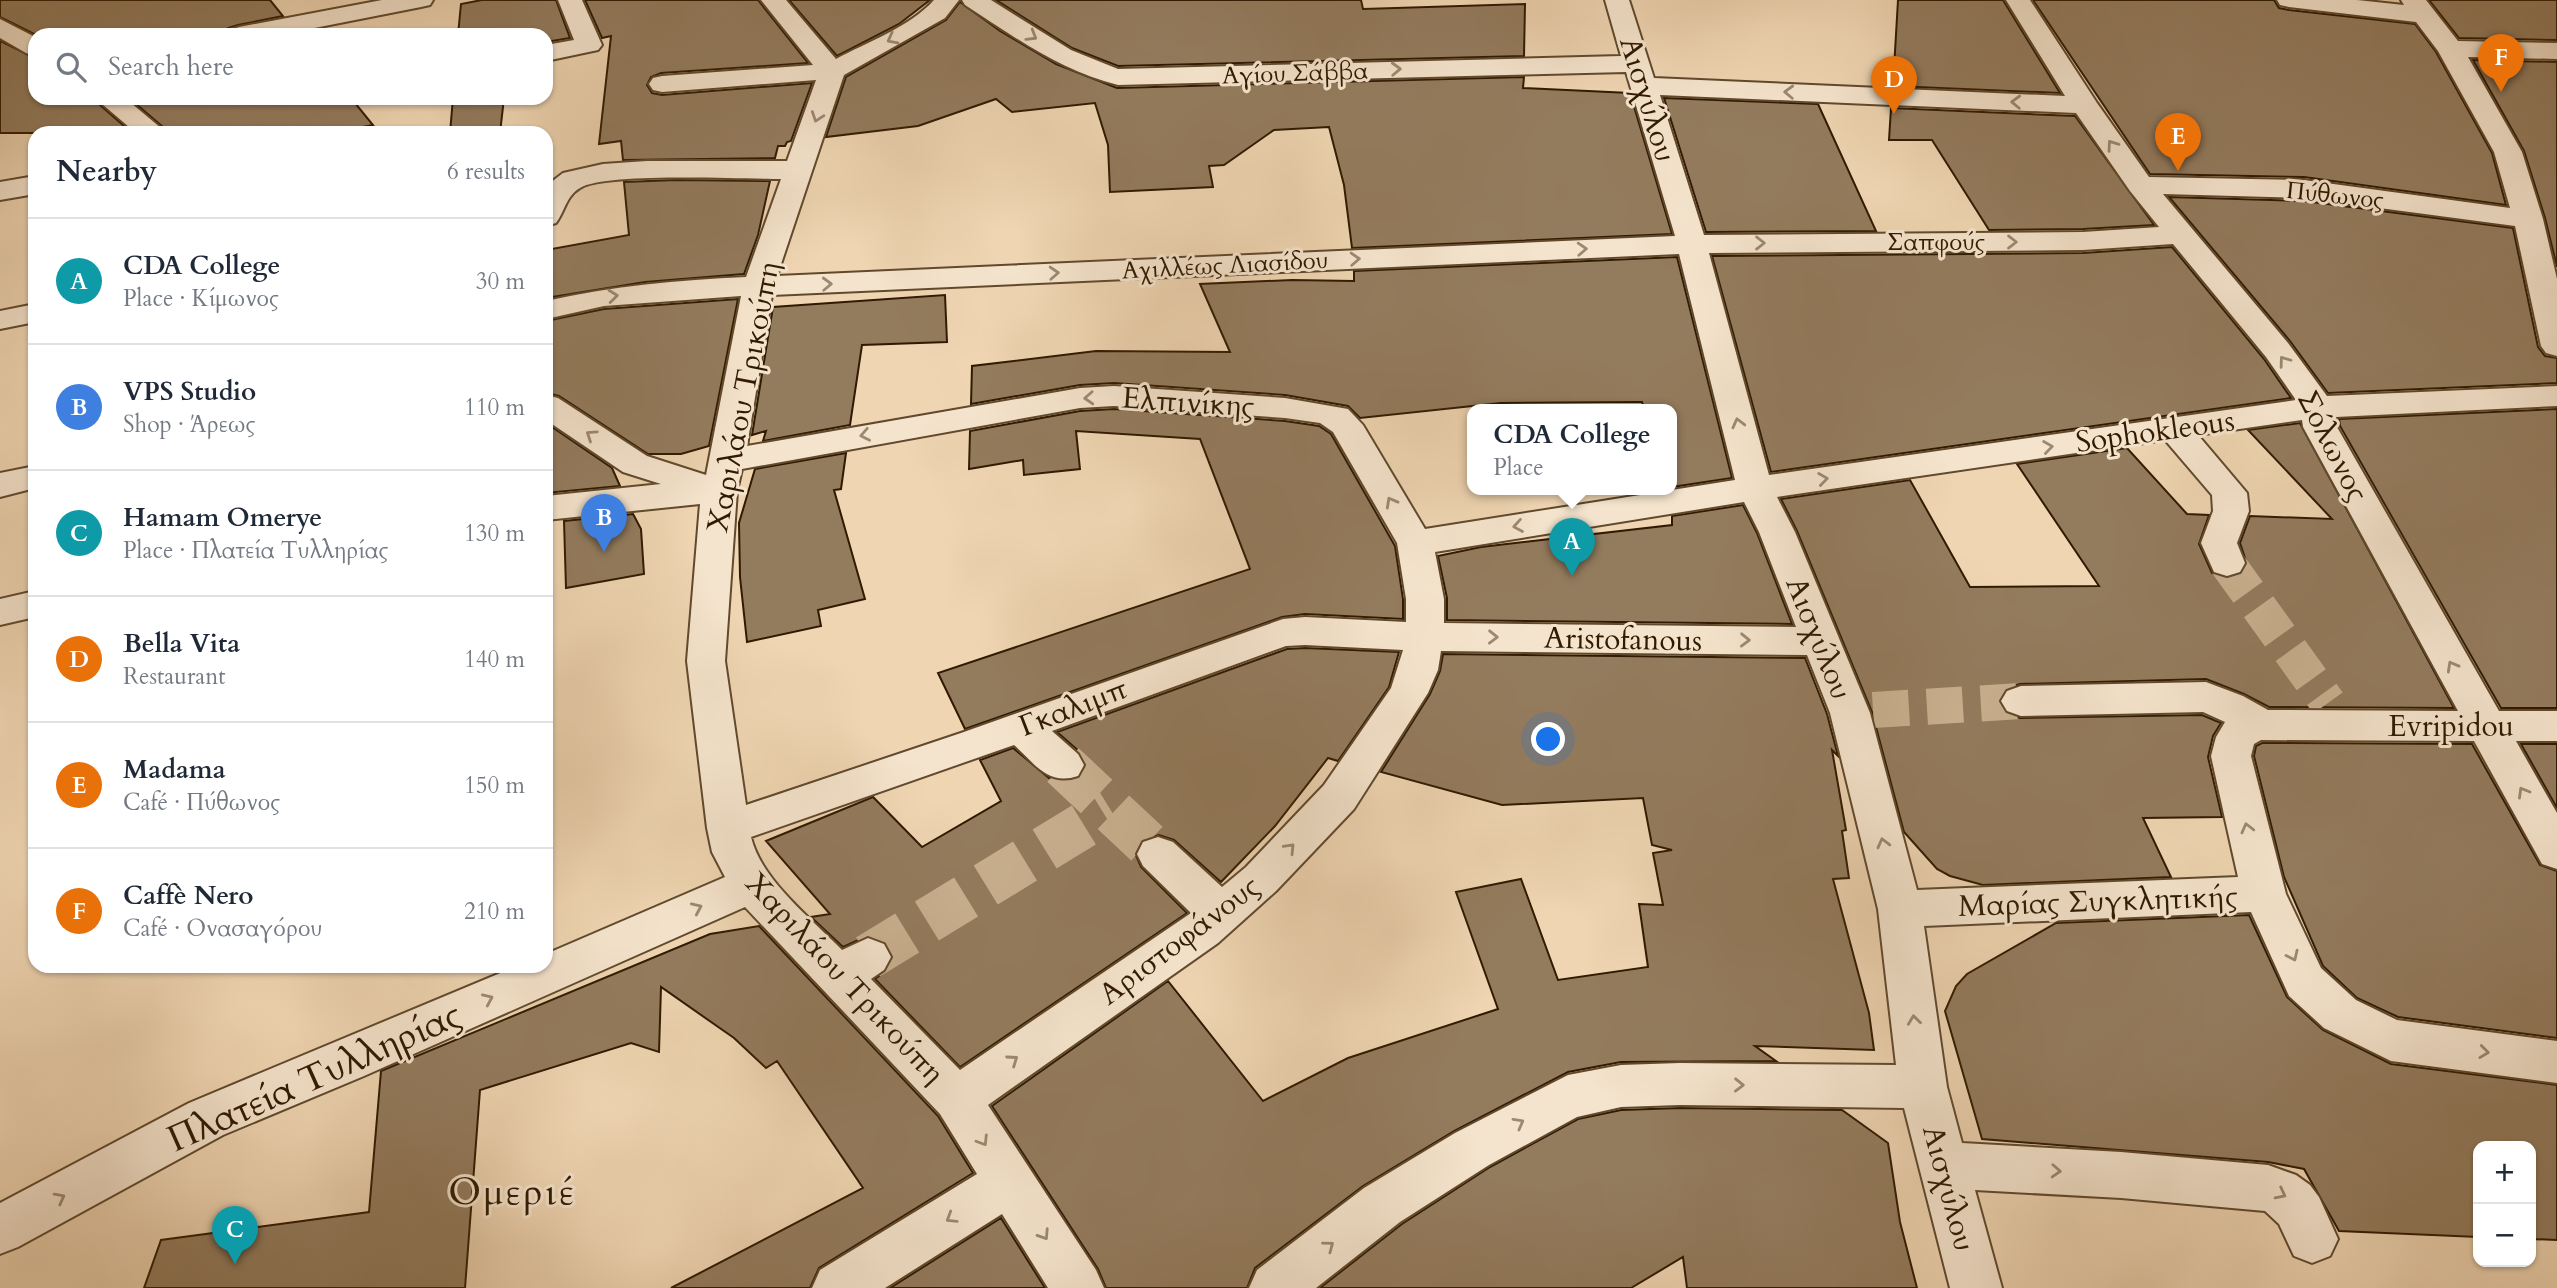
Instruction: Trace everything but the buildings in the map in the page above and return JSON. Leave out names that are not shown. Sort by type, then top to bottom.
[{"type":"street","points":[[269,28],[374,4],[421,0]]},
{"type":"street","points":[[553,52],[589,45],[570,0]]},
{"type":"street","points":[[773,0],[832,71]]},
{"type":"street","points":[[662,83],[832,71],[908,31],[936,13],[947,0]]},
{"type":"street","name":"Αγίου Σάββα","points":[[974,0],[1080,65],[1118,77],[1641,75],[2084,105]]},
{"type":"street","name":"Αισχύλου","points":[[1617,0],[1692,244],[1755,489],[1777,532],[1820,641],[1861,712],[1900,909],[1923,1087],[1966,1166],[1976,1288]]},
{"type":"street","name":"Σόλωνος","points":[[2018,0],[2084,105],[2140,186],[2277,350],[2318,407],[2320,427],[2557,852]]},
{"type":"street","points":[[2289,0],[2419,7],[2451,49],[2508,152],[2528,219],[2557,346]]},
{"type":"street","points":[[374,4],[382,28]]},
{"type":"street","points":[[0,27],[28,44]]},
{"type":"street","points":[[2451,49],[2557,51]]},
{"type":"street","name":"Χαριλάου Τρικούπη","points":[[832,71],[758,287],[723,476],[706,661],[728,828],[733,852],[751,885],[853,967],[957,1099],[1078,1288]]},
{"type":"street","points":[[117,105],[144,126]]},
{"type":"street","points":[[553,200],[557,191],[573,179],[603,173],[647,170],[799,170]]},
{"type":"street","name":"Πύθωνος","points":[[2140,186],[2304,189],[2528,219]]},
{"type":"street","points":[[0,191],[28,187]]},
{"type":"street","name":"Σαπφούς","points":[[1692,244],[2083,241],[2180,235]]},
{"type":"street","name":"Αχιλλέως Λιασίδου","points":[[553,308],[604,297],[670,290],[1692,244]]},
{"type":"street","points":[[0,320],[28,314]]},
{"type":"street","name":"Ελπινίκης","points":[[553,507],[723,476],[799,447],[1080,398],[1114,396],[1322,413],[1336,417],[1346,425],[1415,543],[1425,599],[1425,637]]},
{"type":"street","name":"Sophokleous","points":[[1415,543],[1755,489],[2318,407],[2557,396]]},
{"type":"street","points":[[553,410],[635,464],[723,476]]},
{"type":"street","points":[[2173,428],[2229,493],[2231,511],[2219,544],[2228,564]]},
{"type":"street","points":[[0,485],[28,479]]},
{"type":"street","points":[[0,612],[28,606]]},
{"type":"street","name":"Γκαλιμπ","points":[[728,828],[1283,633],[1305,631],[1425,637]]},
{"type":"street","name":"Aristofanous","points":[[1425,637],[1820,641]]},
{"type":"street","name":"Αριστοφάνους","points":[[957,1099],[1202,930],[1261,879],[1339,797],[1408,693],[1418,670],[1425,637]]},
{"type":"street","points":[[2021,701],[2206,697],[2229,706],[2261,725]]},
{"type":"street","name":"Evripidou","points":[[2261,725],[2337,714],[2485,725],[2557,726]]},
{"type":"street","points":[[2261,725],[2243,729],[2234,738],[2231,756],[2263,894]]},
{"type":"street","points":[[1020,727],[1063,765]]},
{"type":"street","points":[[1158,854],[1221,914]]},
{"type":"street","name":"Πλατεία Τυλληρίας","points":[[553,971],[751,885]]},
{"type":"street","name":"Μαρίας Συγκλητικής","points":[[1900,909],[2263,894],[2305,982],[2340,1014],[2391,1040],[2557,1062]]},
{"type":"street","name":"Πλατεία Τυλληρίας","points":[[0,1230],[206,1119],[549,973]]},
{"type":"street","points":[[1275,1288],[1382,1205],[1472,1149],[1568,1097],[1621,1086],[1680,1084],[1923,1087]]},
{"type":"street","points":[[1966,1166],[2268,1188],[2288,1194],[2298,1207],[2312,1239]]},
{"type":"street","points":[[838,1288],[1010,1182]]},
{"type":"tunnel","points":[[2227,563],[2328,703]]},
{"type":"tunnel","points":[[1873,710],[2021,701]]},
{"type":"tunnel","points":[[1063,765],[1110,809]]},
{"type":"tunnel","points":[[868,957],[1110,809]]},
{"type":"tunnel","points":[[1110,809],[1158,854]]},
{"type":"place","name":"Caffè Nero","points":[[2501,92]]},
{"type":"place","name":"Bella Vita","points":[[1894,114]]},
{"type":"place","name":"Madama","points":[[2178,171]]},
{"type":"place","name":"VPS Studio","points":[[604,552]]},
{"type":"place","name":"CDA College","points":[[1572,576]]},
{"type":"place","name":"Hamam Omerye","points":[[235,1264]]},
{"type":"district","name":"Ομεριέ","points":[[512,1191]]}]
